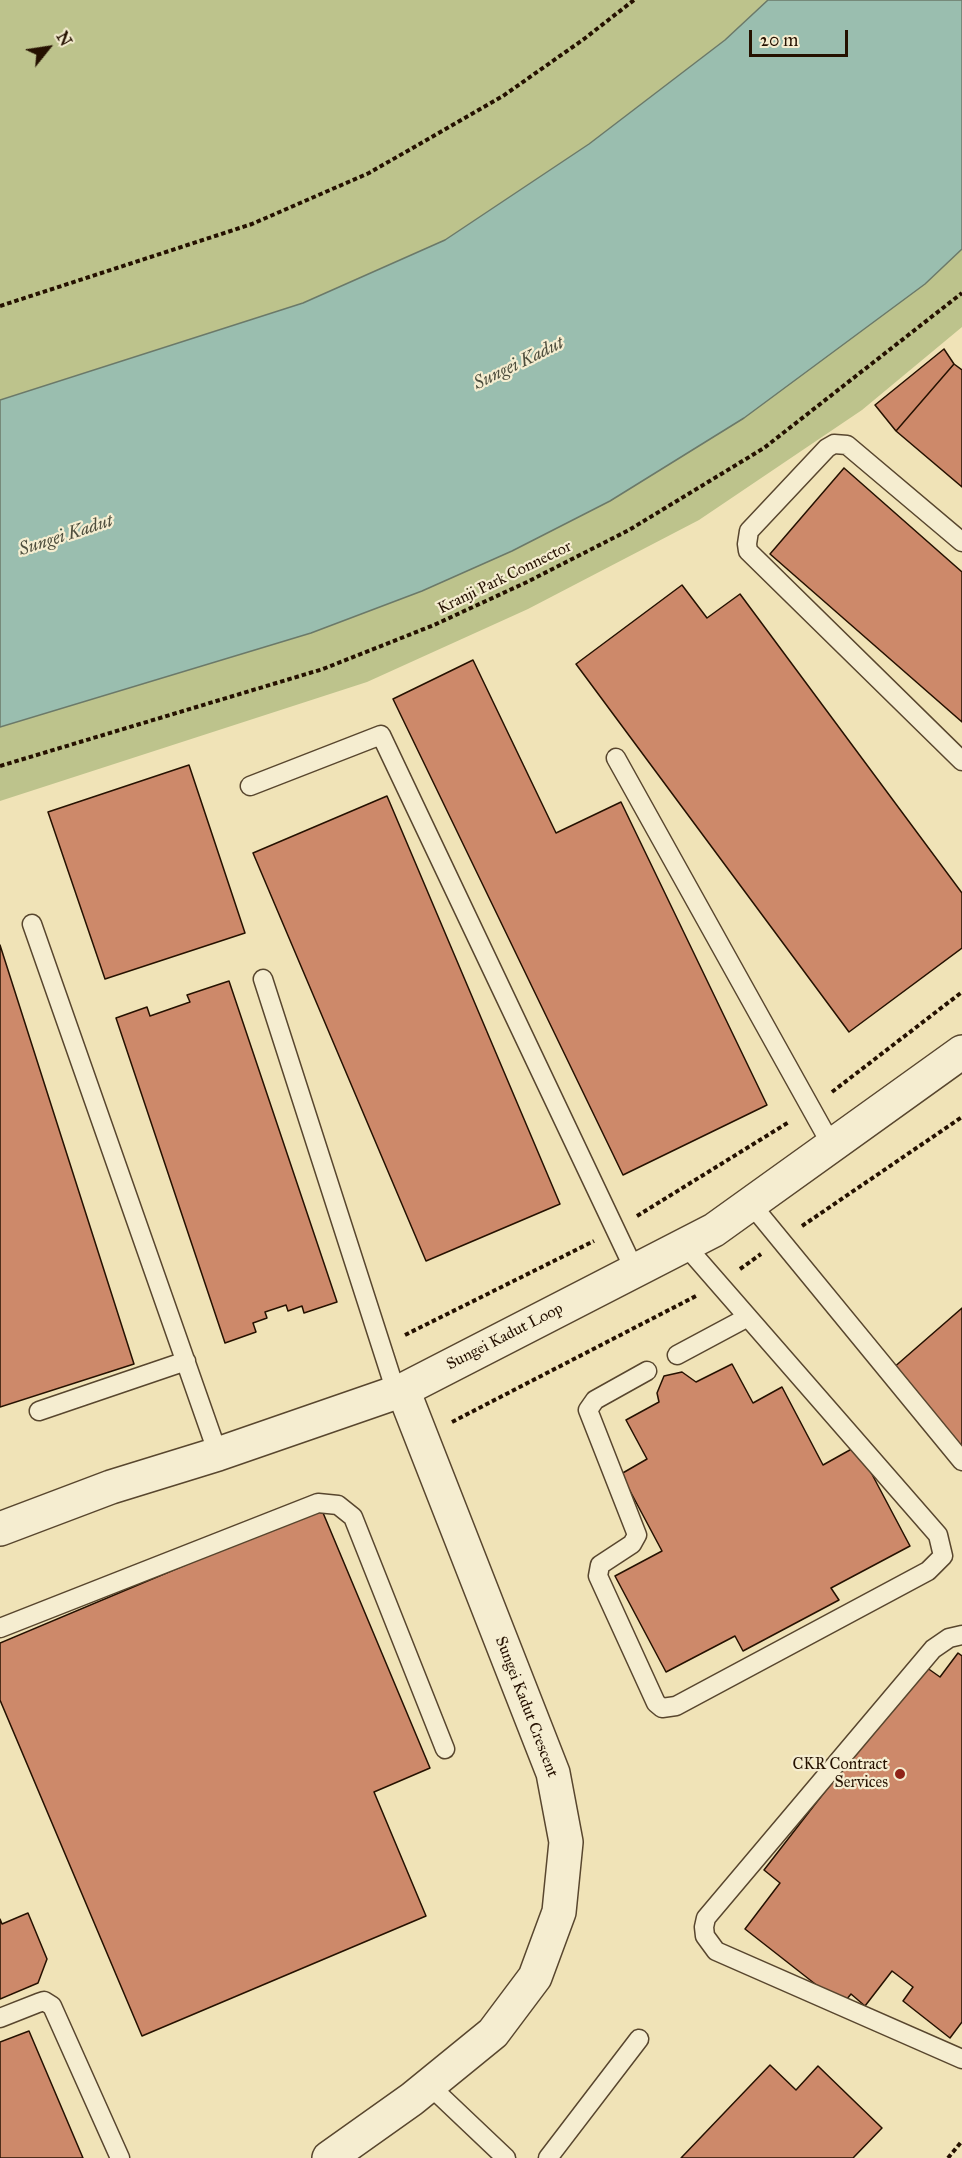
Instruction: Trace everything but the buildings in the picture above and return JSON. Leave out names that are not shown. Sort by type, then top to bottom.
[{"type":"street","name":"Sungei Kadut Loop","points":[[0,1529],[111,1487],[218,1454],[399,1391],[714,1230],[962,1052]]},
{"type":"street","name":"Sungei Kadut Crescent","points":[[329,2158],[429,2085],[494,2033],[535,1977],[560,1912],[566,1842],[553,1773],[399,1391]]},
{"type":"lane","points":[[962,542],[847,446],[834,444],[827,448],[749,531],[747,544],[748,551],[962,762]]},
{"type":"lane","points":[[250,786],[381,735],[634,1271]]},
{"type":"lane","points":[[616,758],[832,1146]]},
{"type":"lane","points":[[32,924],[218,1454]]},
{"type":"lane","points":[[263,979],[381,1347],[399,1391]]},
{"type":"lane","points":[[751,1204],[962,1461]]},
{"type":"lane","points":[[647,1371],[595,1400],[588,1410],[637,1535],[632,1544],[603,1562],[597,1569],[656,1703],[662,1708],[669,1708],[928,1571],[944,1556],[938,1534],[685,1245]]},
{"type":"lane","points":[[677,1355],[748,1317]]},
{"type":"lane","points":[[39,1411],[186,1361]]},
{"type":"lane","points":[[0,1628],[318,1503],[338,1505],[353,1517],[445,1749]]},
{"type":"lane","points":[[962,1635],[949,1638],[933,1649],[706,1918],[704,1927],[705,1936],[716,1951],[962,2059]]},
{"type":"lane","points":[[0,2018],[38,2002],[44,2001],[52,2006],[120,2158]]},
{"type":"lane","points":[[548,2158],[639,2039]]},
{"type":"lane","points":[[429,2085],[506,2158]]},
{"type":"path","points":[[0,306],[252,224],[369,173],[503,96],[584,39],[634,0]]},
{"type":"path","name":"Kranji Park Connector","points":[[0,766],[323,669],[434,625],[527,582],[628,530],[764,448],[946,308],[962,292]]},
{"type":"path","points":[[381,1347],[615,1230],[811,1108],[962,992]]},
{"type":"path","points":[[948,2158],[962,2142]]},
{"type":"green space","points":[[0,0],[768,0],[725,40],[589,144],[445,240],[303,303],[0,400]]},
{"type":"green space","points":[[962,249],[962,327],[862,410],[699,520],[528,609],[367,682],[0,801],[0,727],[311,633],[422,591],[512,551],[610,501],[925,284]]},
{"type":"water","name":"Sungei Kadut","points":[[768,0],[962,0],[962,249],[925,284],[744,418],[610,501],[512,551],[422,591],[311,633],[0,727],[0,400],[303,303],[445,240],[589,144],[725,40]]},
{"type":"place","name":"CKR Contract Services","points":[[900,1774]]}]
